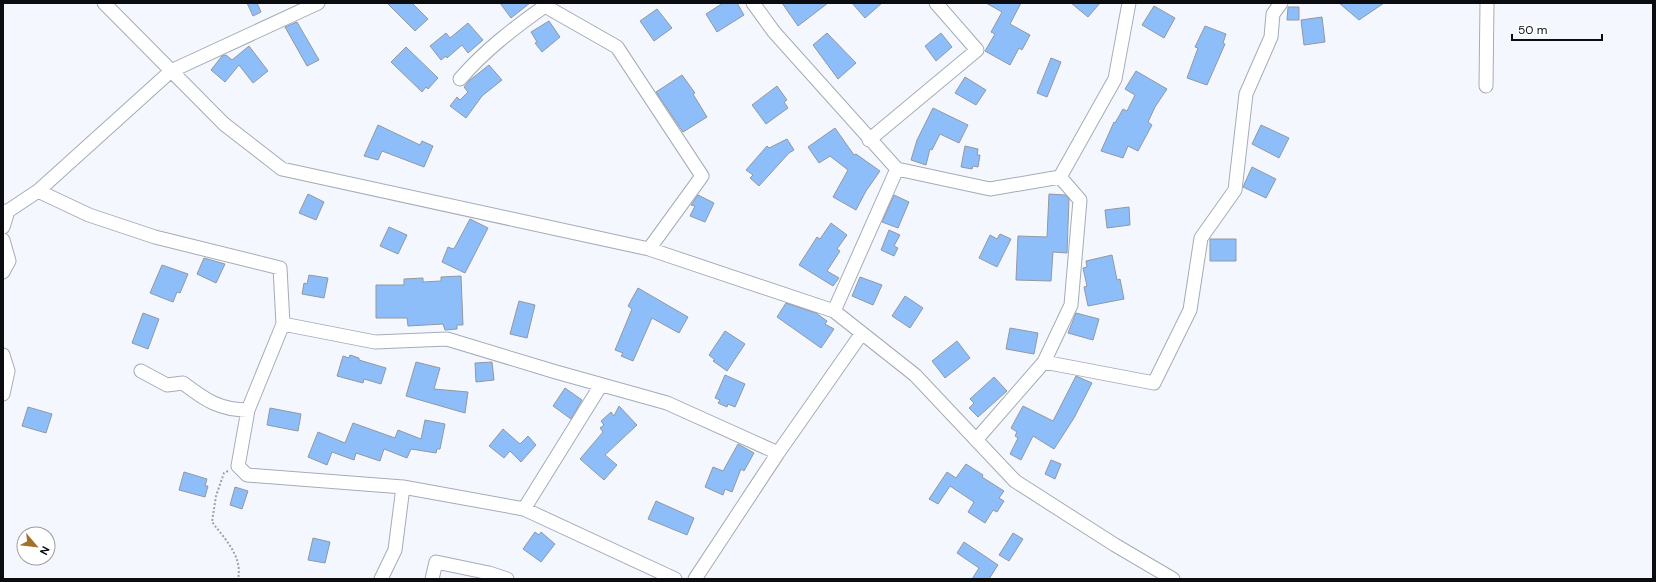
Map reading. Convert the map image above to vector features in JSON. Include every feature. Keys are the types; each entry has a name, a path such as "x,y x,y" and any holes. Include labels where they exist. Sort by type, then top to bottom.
{"street":[{"path":"104,3 224,124 282,169 649,249 834,311 915,375 1015,481 1115,545 1173,579"},
{"path":"3,227 5,211 38,191 171,71 318,3"},
{"path":"753,3 774,32 869,140 897,169 990,189 1060,177"},
{"path":"869,140 977,50 936,3"},
{"path":"1060,177 1115,78 1129,3"},
{"path":"1044,362 1154,383 1190,310 1201,238 1235,190 1246,94 1271,37 1273,14 1281,3"},
{"path":"1486,86 1488,3"},
{"path":"460,79 488,50 545,4 617,47 702,176 649,249"},
{"path":"834,311 897,169"},
{"path":"976,440 1044,362 1071,305 1080,200 1060,177"},
{"path":"38,191 89,215 155,237 280,268 283,324 248,410 238,466 247,475 403,487 524,508 675,579"},
{"path":"3,240 9,261 3,272"},
{"path":"283,324 375,342 447,339 667,403 778,453"},
{"path":"695,579 778,453 862,333"},
{"path":"3,355 8,371 3,394"},
{"path":"141,371 166,385 183,383 203,398 231,410 248,410"},
{"path":"524,508 601,385"},
{"path":"380,579 396,550 403,487"},
{"path":"432,579 436,562 489,573 507,579"}],"path":[{"path":"238,466 224,473 216,496 212,522 235,553 239,567 238,579"}],"building":[{"path":"247,3 257,3 261,12 253,16"},
{"path":"387,3 412,3 428,19 415,31"},
{"path":"500,3 530,3 511,18"},
{"path":"723,3 737,3 744,15 717,32 706,14"},
{"path":"782,3 828,3 798,26"},
{"path":"852,3 882,3 865,18"},
{"path":"986,3 1021,3 1010,24 1030,35 1022,50 1019,48 1010,65 985,51 995,34 991,32 1002,12"},
{"path":"1071,3 1100,3 1088,17"},
{"path":"1339,3 1384,3 1359,20"},
{"path":"1154,6 1175,18 1164,38 1142,25"},
{"path":"1288,7 1299,7 1299,20 1287,20"},
{"path":"657,9 672,28 654,41 640,21"},
{"path":"1322,17 1325,42 1304,45 1301,20"},
{"path":"549,21 560,37 542,52 535,43 537,42 531,32"},
{"path":"297,22 319,60 307,66 285,27"},
{"path":"468,23 483,40 468,53 462,45 447,58 446,56 441,60 430,46 446,33 450,38"},
{"path":"1205,26 1226,34 1223,43 1225,44 1207,85 1187,78 1198,48 1195,47"},
{"path":"827,33 856,63 838,79 813,45"},
{"path":"941,33 952,47 936,61 925,46"},
{"path":"249,46 268,71 253,83 239,65 225,82 211,70 222,56 226,55 232,60"},
{"path":"406,47 438,78 428,89 426,87 422,92 391,62"},
{"path":"1051,58 1061,62 1047,97 1037,93"},
{"path":"489,65 502,80 482,96 466,118 450,106 457,97 460,100 468,92 464,87 470,80"},
{"path":"1136,71 1167,89 1155,107 1148,122 1152,125 1138,151 1128,146 1123,158 1101,151 1114,122 1115,123 1123,109 1127,111 1135,95 1125,89"},
{"path":"682,75 695,93 693,94 707,117 683,132 656,92"},
{"path":"965,77 986,90 976,105 955,93"},
{"path":"777,86 787,100 784,102 788,108 766,124 752,105"},
{"path":"933,108 968,125 959,143 940,134 932,150 930,149 926,165 911,160 917,140"},
{"path":"378,125 420,145 422,141 433,146 424,167 382,151 378,160 364,156"},
{"path":"1261,125 1289,138 1279,158 1252,144"},
{"path":"835,128 854,155 856,154 880,171 866,191 856,210 833,197 848,170 830,156 819,163 808,147"},
{"path":"787,139 794,150 789,153 759,186 750,178 753,175 746,170 767,146 769,148"},
{"path":"965,146 978,149 977,155 980,155 978,167 973,166 972,169 961,167"},
{"path":"1252,167 1276,179 1266,198 1243,187"},
{"path":"308,194 324,202 316,220 299,213"},
{"path":"1049,194 1065,195 1069,199 1067,253 1053,252 1051,281 1016,280 1018,236 1047,237"},
{"path":"698,195 714,203 705,222 690,216 695,206 691,205"},
{"path":"894,195 909,202 898,228 882,222"},
{"path":"1129,207 1130,225 1107,228 1105,210"},
{"path":"470,219 488,228 465,273 442,262 448,247 453,249 455,247"},
{"path":"831,223 847,235 837,249 840,251 827,271 839,278 833,286 799,265 817,237 820,239"},
{"path":"389,227 407,235 398,254 380,246"},
{"path":"889,230 900,235 894,246 898,248 894,256 881,250"},
{"path":"1000,234 1011,239 997,267 979,258 990,235 997,239"},
{"path":"1210,239 1236,239 1236,261 1210,261"},
{"path":"1112,255 1117,280 1120,279 1124,299 1088,306 1084,287 1087,286 1083,268 1087,267 1086,261"},
{"path":"204,258 225,264 216,283 197,274"},
{"path":"162,265 188,274 180,293 177,292 173,302 150,293"},
{"path":"309,275 328,278 324,298 302,294 304,283 307,284"},
{"path":"461,276 463,325 457,325 457,329 445,330 443,324 408,326 407,318 376,318 376,285 404,285 404,279 423,278 423,282 441,281 441,277"},
{"path":"860,277 882,285 873,305 852,296"},
{"path":"638,288 688,317 679,333 652,318 633,361 621,356 623,353 615,350 632,309 628,306"},
{"path":"905,296 923,308 910,328 892,316"},
{"path":"519,301 535,305 527,338 510,334"},
{"path":"786,303 816,313 827,321 825,324 834,329 821,348 777,317"},
{"path":"143,313 159,319 148,349 132,343"},
{"path":"1076,313 1099,319 1093,340 1068,333"},
{"path":"1010,328 1038,333 1034,354 1006,349"},
{"path":"725,331 745,344 727,371 713,361 715,360 709,355"},
{"path":"957,341 970,358 945,378 932,361"},
{"path":"350,355 359,358 359,360 386,368 381,384 364,379 363,383 337,376 343,356 349,358"},
{"path":"416,362 440,368 434,389 468,392 465,413 406,396"},
{"path":"492,362 494,380 476,382 475,363"},
{"path":"725,375 745,384 735,407 728,404 727,407 718,403 720,400 715,398"},
{"path":"1076,376 1092,383 1074,418 1054,449 1033,436 1021,460 1010,454 1018,438 1015,436 1017,432 1011,428 1023,406 1053,421"},
{"path":"994,377 1007,391 978,417 969,408 974,403 970,399"},
{"path":"565,388 582,400 571,419 553,406"},
{"path":"619,406 637,425 605,455 617,465 604,480 580,459 603,432 600,428 604,425 601,421 611,412 614,416"},
{"path":"28,407 52,414 46,433 22,426"},
{"path":"270,408 301,414 298,431 267,425"},
{"path":"425,420 445,424 440,449 437,449 436,453 411,449 407,458 384,449 380,461 356,453 354,460 332,452 327,465 308,457 318,432 345,443 353,423 395,438 398,430 421,439"},
{"path":"503,429 520,444 528,436 536,445 521,462 510,451 504,458 489,446"},
{"path":"738,444 754,453 744,471 741,469 732,492 725,489 723,495 705,487 713,467 723,471"},
{"path":"1051,460 1061,464 1055,479 1045,474"},
{"path":"966,464 983,475 982,477 1004,491 999,498 1004,501 997,512 993,510 985,523 968,512 974,502 950,486 938,504 929,499 947,472 956,478"},
{"path":"184,472 207,479 205,486 208,486 205,497 179,490"},
{"path":"235,487 248,491 242,509 230,505"},
{"path":"656,501 694,518 687,535 648,519"},
{"path":"535,532 539,535 541,532 555,544 541,562 523,549"},
{"path":"1013,533 1023,539 1009,561 999,555"},
{"path":"313,538 330,542 325,563 308,560"},
{"path":"964,542 998,565 989,579 972,579 979,568 957,553"}]}
